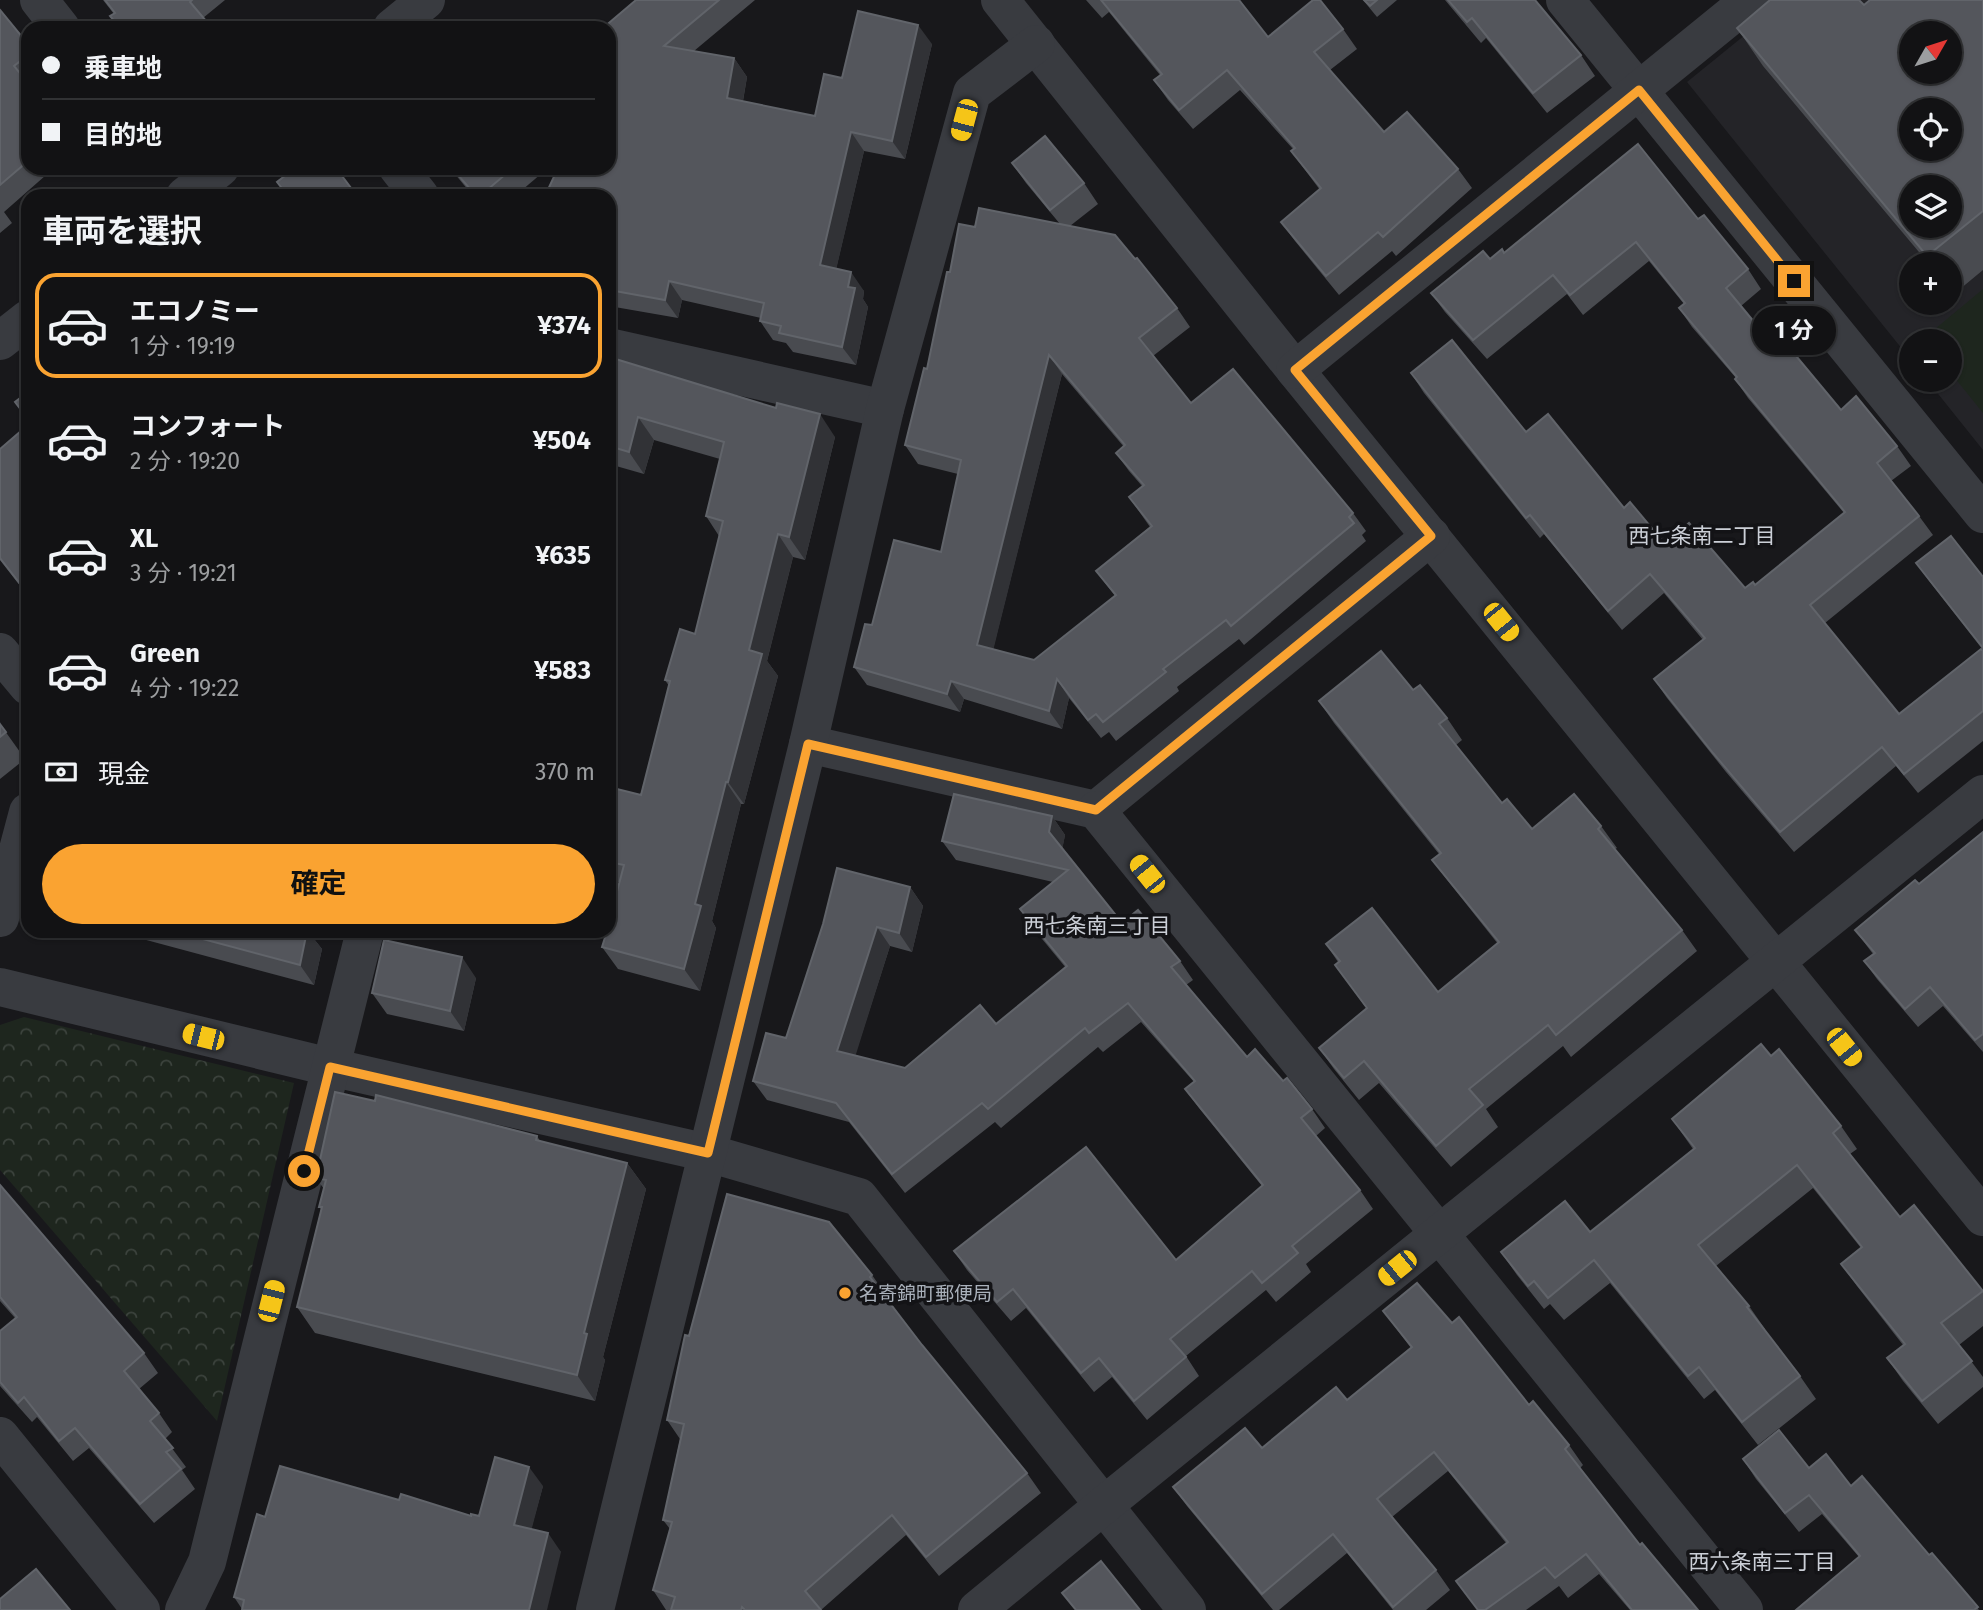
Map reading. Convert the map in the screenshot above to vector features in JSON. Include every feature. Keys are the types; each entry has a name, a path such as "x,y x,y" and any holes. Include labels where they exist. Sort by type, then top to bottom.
{"street":[{"path":"39,0 56,21"},
{"path":"400,21 426,0"},
{"path":"1000,0 1295,370 1983,1217"},
{"path":"1565,0 1983,514"},
{"path":"1295,370 1750,0"},
{"path":"595,1610 808,744 885,409 972,93 1035,44"},
{"path":"404,175 414,189"},
{"path":"0,341 21,324"},
{"path":"616,349 885,409"},
{"path":"1096,810 1431,536"},
{"path":"0,652 21,678"},
{"path":"808,744 1096,810 1744,1610"},
{"path":"977,1610 1983,794"},
{"path":"0,918 21,838"},
{"path":"184,1610 207,1562 363,938"},
{"path":"0,988 708,1153 859,1198 1187,1610"},
{"path":"0,1436 141,1610"}],"shaded area":[{"path":"1788,0 1983,0 1983,450 1937,392 1962,392 1962,329 1899,329 1899,345 1687,82"}],"green space":[{"path":"1983,289 1983,413 1962,387 1962,329 1935,329 1952,315 1962,315 1962,306"},
{"path":"24,1017 294,1083 217,1421 0,1170 0,1025"}],"building":[{"path":"105,0 192,0 190,2 206,21 114,21 110,16 115,13"},
{"path":"636,0 719,0 664,46 734,58 727,98 815,116 824,74 842,78 858,11 918,25 892,141 851,132 820,265 851,272 848,287 855,288 842,347 779,333 781,326 760,321 764,303 669,281 665,300 616,291 616,189 548,189 555,175 616,175 616,21 611,21"},
{"path":"1101,0 1239,0 1268,37 1313,0 1320,0 1343,29 1314,52 1384,132 1407,112 1458,169 1383,237 1378,232 1326,276 1281,222 1321,188 1291,151 1295,148 1227,70 1179,110 1154,80 1162,74"},
{"path":"1364,0 1377,0 1370,6"},
{"path":"1448,0 1535,0 1581,55 1533,93 1472,18 1467,22"},
{"path":"1770,0 1859,0 1864,5 1870,0 1983,0 1983,211 1962,228 1962,175 1899,175 1899,222 1737,28"},
{"path":"0,10 21,36 21,60 14,66 21,74 21,167 0,185"},
{"path":"1045,136 1084,183 1050,210 1012,163"},
{"path":"1638,144 1698,219 1704,215 1748,269 1726,288 1774,346 1782,339 1841,410 1856,396 1897,446 1877,463 1919,516 1810,605 1899,714 1981,649 1983,651 1983,711 1904,774 1882,747 1780,832 1654,679 1705,638 1650,574 1608,611 1530,515 1526,518 1411,373 1452,340 1526,432 1548,414 1624,508 1630,502 1665,544 1689,523 1745,588 1753,582 1755,585 1845,512 1679,308 1685,303 1636,242 1570,295 1553,275 1473,340 1431,293 1483,251 1490,259 1502,249 1504,253"},
{"path":"286,175 341,175 352,189 282,189 277,182"},
{"path":"458,175 505,175 488,189 470,189"},
{"path":"979,208 1115,235 1177,308 1139,338 1191,403 1233,369 1353,513 1349,517 1354,523 1231,626 1226,620 1163,669 1166,672 1103,722 1096,714 1088,720 1057,679 1049,711 951,681 947,694 854,667 865,624 872,625 894,540 941,552 961,460 905,445 924,368 927,369 959,224 975,227","holes":["1049,355 1125,445 1116,453 1144,485 1129,497 1152,526 1096,571 1116,595 1034,660 977,645"]},
{"path":"1912,238 1949,238 1932,252 1924,252"},
{"path":"616,359 776,408 777,403 820,414 789,537 778,534 749,650 762,654 695,904 701,906 684,969 602,947 605,938 616,938 616,895 624,865 616,863 616,789 641,795 670,681 665,680 680,629 695,634 723,521 706,516 724,442 638,417 629,452 616,448"},
{"path":"21,397 21,410 15,402"},
{"path":"21,431 21,585 0,558 0,449"},
{"path":"1951,536 1983,577 1983,648 1916,563"},
{"path":"1381,651 1413,690 1420,685 1447,718 1439,724 1502,803 1507,799 1532,829 1574,794 1601,826 1598,829 1682,930 1556,1035 1548,1025 1469,1089 1483,1105 1436,1146 1364,1061 1344,1078 1319,1048 1367,1008 1335,965 1340,961 1326,944 1372,908 1438,992 1499,942 1432,860 1441,853 1319,701"},
{"path":"0,724 6,732 0,737"},
{"path":"954,794 1052,816 1049,832 1122,923 1138,910 1180,961 1171,967 1247,1057 1255,1049 1283,1081 1287,1078 1312,1109 1301,1118 1360,1190 1292,1246 1298,1253 1262,1283 1252,1271 1170,1339 1186,1357 1134,1401 1099,1358 1081,1373 1013,1289 997,1302 954,1251 1086,1147 1176,1260 1263,1185 1185,1089 1195,1081 1128,1003 1089,1033 1085,1028 988,1109 982,1103 892,1174 836,1103 753,1081 766,1033 786,1038 823,924 837,868 910,887 899,933 877,927 837,1051 905,1068 980,1005 996,1024 1067,966 1020,909 1068,870 942,841"},
{"path":"1983,832 1983,1034 1975,1040 1930,987 1905,1009 1864,961 1875,953 1855,930 1915,880 1919,884"},
{"path":"199,938 306,938 300,965"},
{"path":"384,940 462,957 450,1011 372,993"},
{"path":"1761,1044 1771,1056 1779,1049 1841,1126 1833,1133 1900,1217 1914,1205 1983,1291 1941,1323 1972,1361 1922,1401 1887,1358 1905,1344 1841,1264 1862,1247 1797,1165 1698,1245 1749,1306 1747,1307 1800,1376 1742,1422 1699,1367 1688,1376 1594,1260 1548,1298 1534,1281 1528,1286 1501,1252 1565,1201 1590,1232 1695,1148 1672,1119"},
{"path":"335,1092 375,1101 376,1095 537,1136 536,1140 627,1163 584,1333 587,1334 577,1375 297,1307 322,1207 319,1207 326,1180 316,1178"},
{"path":"0,1185 144,1353 124,1371 159,1413 150,1421 173,1448 166,1452 181,1469 140,1504 75,1428 59,1441 24,1397 18,1403 0,1382 0,1331 17,1317 0,1297"},
{"path":"727,1194 829,1222 872,1275 870,1277 922,1345 1027,1473 926,1557 892,1515 805,1591 821,1610 745,1610 742,1607 741,1610 671,1610 675,1597 653,1590 672,1522 663,1520 684,1424 667,1420 685,1335 689,1336"},
{"path":"1417,1283 1452,1323 1459,1317 1529,1405 1533,1401 1569,1445 1565,1449 1640,1545 1642,1543 1698,1610 1632,1610 1586,1554 1555,1578 1545,1567 1485,1610 1478,1610 1456,1581 1508,1542 1434,1452 1377,1499 1436,1570 1393,1607 1333,1534 1262,1594 1173,1487 1245,1428 1262,1448 1336,1387 1347,1400 1412,1347 1383,1311"},
{"path":"1779,1430 1809,1468 1826,1454 1851,1486 1862,1476 1929,1555 1932,1553 1978,1607 1974,1610 1796,1610 1860,1556 1809,1495 1785,1513 1743,1459"},
{"path":"495,1457 529,1467 514,1525 548,1533 529,1610 242,1610 244,1600 234,1597 257,1514 265,1517 280,1466 399,1500 401,1494 471,1516 479,1516"},
{"path":"1101,1561 1140,1610 1076,1610 1062,1593"},
{"path":"36,1569 70,1610 0,1610 0,1599"}],"place":[{"name":"名寄錦町郵便局","path":"845,1293"}],"district":[{"name":"西七条南二丁目","path":"1702,536"},
{"name":"西七条南三丁目","path":"1097,926"},
{"name":"西六条南三丁目","path":"1762,1562"}],"route":[{"path":"304,1171 330,1067 708,1153 808,744 1096,810 1431,536 1295,370 1639,90 1794,281"}]}
